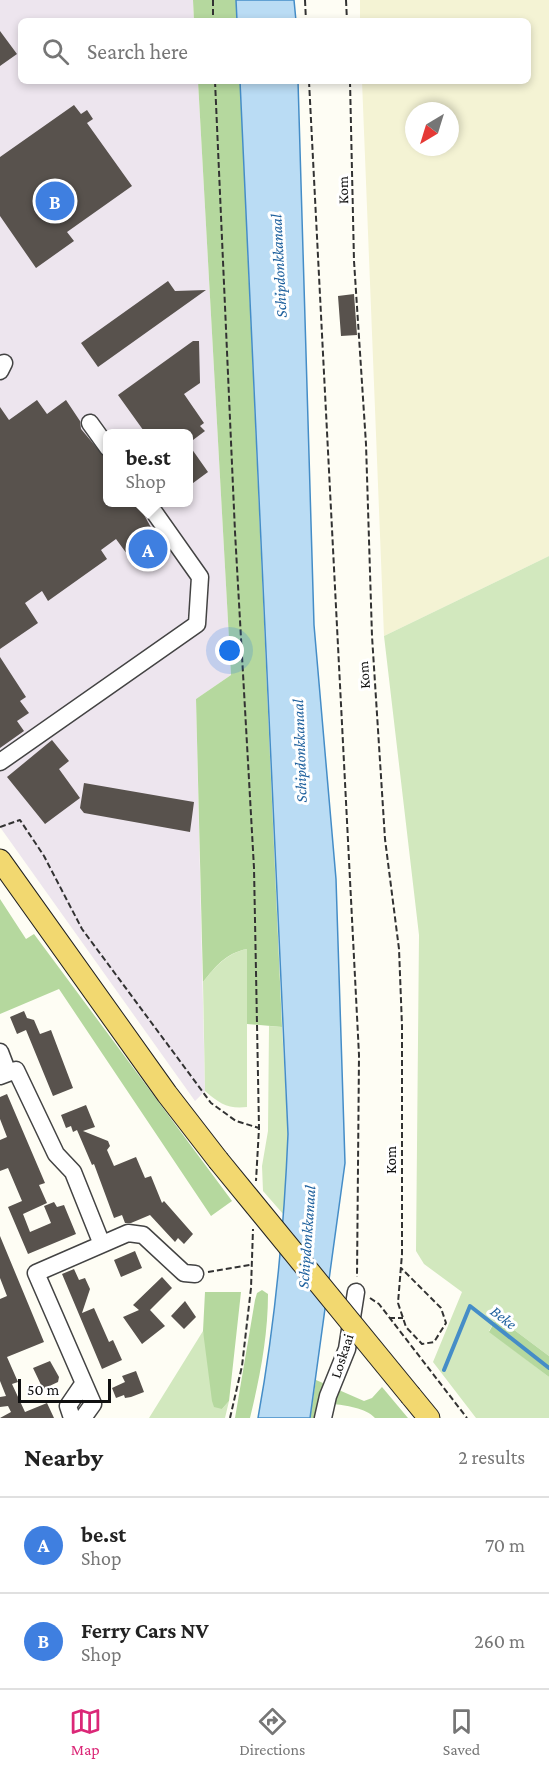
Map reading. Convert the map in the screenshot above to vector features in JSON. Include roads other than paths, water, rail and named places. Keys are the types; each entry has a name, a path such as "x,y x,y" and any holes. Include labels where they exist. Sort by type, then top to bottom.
{"main road":[{"path":"0,860 166,1094 429,1418"}],"street":[{"path":"90,423 103,441"},
{"path":"0,762 197,624 200,577 151,507"},
{"path":"0,1052 8,1073 56,1154 72,1172 101,1242"},
{"path":"83,1418 93,1404 82,1384 36,1273 101,1242 128,1233 143,1235 184,1273 195,1274"},
{"name":"Loskaai","path":"323,1418 328,1396 347,1349 356,1292"},
{"path":"72,1418 68,1406 82,1384"}],"water":[{"path":"236,0 294,0 296,18 237,18"},
{"name":"Schipdonkkanaal","path":"240,84 298,84 314,625 336,879 345,1163 310,1418 258,1418 278,1277 288,1134"}],"waterway":[{"name":"Beke","path":"444,1370 470,1306 549,1368"}],"place":[{"name":"Ferry Cars NV","path":"55,201"},
{"name":"be.st","path":"148,549"}]}
